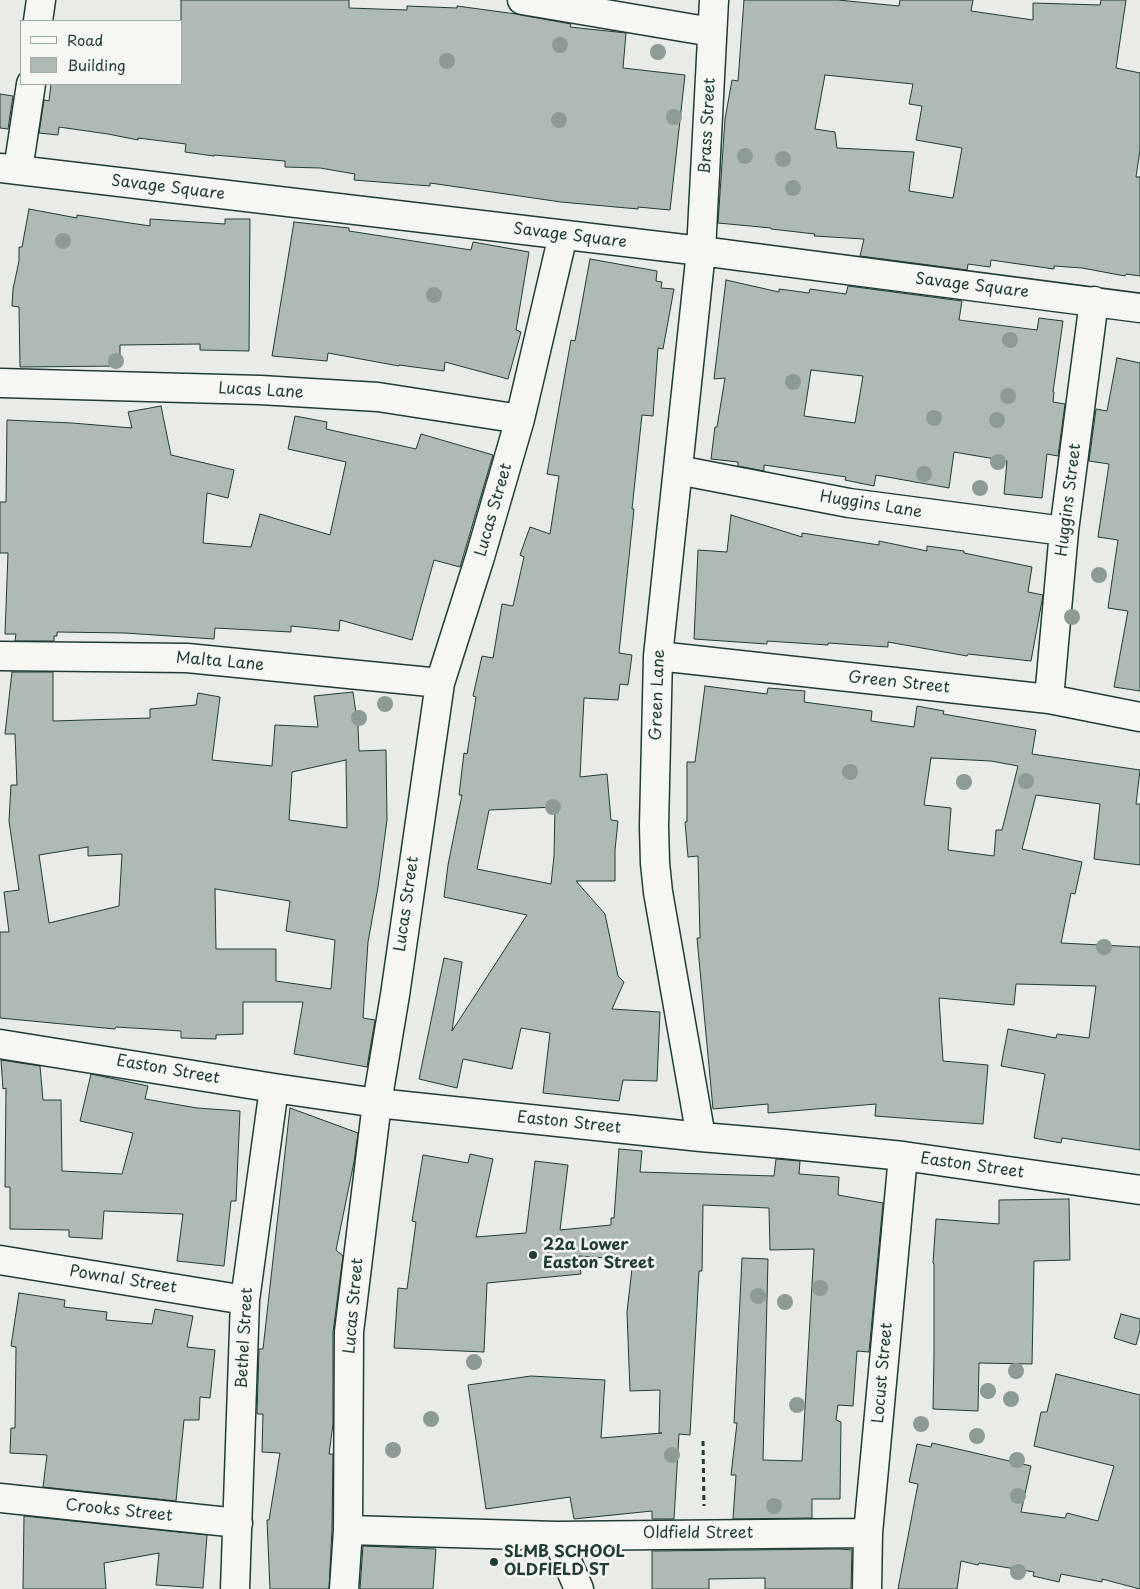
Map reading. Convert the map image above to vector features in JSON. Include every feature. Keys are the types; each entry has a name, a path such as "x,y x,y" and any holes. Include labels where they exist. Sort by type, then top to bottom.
{"street":[{"path":"38,20 40,0"},
{"path":"522,0 712,32"},
{"name":"Brass Street","path":"701,251 714,0"},
{"path":"9,169 31,85"},
{"name":"Savage Square","path":"9,169 701,251 1140,308"},
{"name":"Lucas Street","path":"344,1589 348,1530 349,1332 376,1103 395,995 440,683 480,557 520,419 563,235"},
{"name":"Green Lane","path":"701,251 658,656 654,826 658,892 701,1138"},
{"name":"Huggins Street","path":"1049,699 1064,532 1094,301"},
{"name":"Lucas Lane","path":"0,383 260,390 378,398 520,419"},
{"name":"Huggins Lane","path":"678,470 849,503 1064,532"},
{"name":"Malta Lane","path":"0,656 187,658 440,683"},
{"name":"Green Street","path":"658,656 1049,699 1140,717"},
{"name":"Easton Street","path":"0,1044 376,1103 701,1138 903,1156 1140,1190"},
{"name":"Bethel Street","path":"235,1589 246,1300 274,1088"},
{"name":"Locust Street","path":"867,1589 868,1533 903,1156"},
{"name":"Pownal Street","path":"0,1260 246,1300"},
{"name":"Crooks Street","path":"0,1498 238,1523"},
{"name":"Oldfield Street","path":"348,1530 556,1536 868,1533"},
{"path":"556,1536 579,1589"}],"path":[{"path":"703,1442 704,1534"}],"building":[{"path":"181,0 349,0 349,8 407,10 407,6 457,8 457,6 571,24 570,27 626,33 623,68 685,75 670,210 561,202 430,183 430,186 354,180 355,174 320,168 285,167 285,161 185,152 186,144 138,138 138,140 59,127 58,135 39,133 44,100 49,101 51,85 182,85"},
{"path":"744,0 838,0 899,6 900,0 973,0 971,11 1033,20 1033,3 1100,5 1101,0 1126,0 1116,68 1140,73 1140,150 1136,177 1140,177 1140,276 1126,274 1125,276 1082,268 1054,266 1054,269 991,260 990,267 968,264 967,270 860,256 864,239 814,236 815,234 718,223 725,119 732,80 738,81","holes":["825,75 913,84 909,104 922,106 916,140 962,148 953,198 909,191 914,152 837,148 835,132 815,129"]},
{"path":"0,94 13,96 8,129 0,128"},
{"path":"29,209 77,218 77,215 150,226 150,219 225,224 225,219 250,219 249,351 200,350 200,344 120,345 120,366 20,367 19,307 12,306 13,289 19,261 19,247 22,247"},
{"path":"294,222 349,228 349,231 471,250 473,242 529,252 516,330 521,332 508,379 445,362 444,371 399,366 328,353 327,361 272,356"},
{"path":"590,259 657,271 656,281 662,282 661,288 674,289 663,349 658,348 653,416 642,415 619,653 632,655 628,685 620,684 618,700 584,698 580,777 607,774 611,820 618,821 615,850 615,881 576,881 605,914 618,976 624,982 612,1009 660,1012 657,1081 623,1080 619,1101 543,1093 550,1033 521,1028 512,1069 463,1059 457,1088 419,1079 444,958 462,962 452,1031 527,915 444,897 448,865 462,795 459,795 464,753 467,754 476,697 473,696 482,656 493,658 502,604 513,606 524,557 520,555 530,527 550,534 559,476 547,474 571,340 575,341","holes":["555,807 554,856 551,884 477,869 489,810"]},
{"path":"726,280 779,292 779,289 809,293 810,289 846,294 848,286 962,301 959,320 1037,330 1039,318 1063,321 1053,402 1065,404 1058,456 1047,454 1042,498 1004,494 1007,461 954,452 949,488 876,475 874,486 845,480 846,477 764,465 764,471 738,466 738,462 711,459 715,427 717,427 725,378 714,379","holes":["811,370 863,376 855,423 804,416"]},
{"path":"1117,358 1140,363 1140,691 1114,687 1128,611 1108,608 1118,540 1098,537 1109,464 1089,461 1096,409 1107,411"},
{"path":"161,406 171,455 234,470 228,498 207,493 203,543 251,547 260,514 330,535 346,462 288,449 295,416 327,422 326,429 416,449 421,434 493,455 460,567 434,560 412,640 340,620 339,631 291,626 291,632 215,628 214,639 125,633 57,632 57,636 54,636 54,641 15,641 16,634 5,634 8,553 0,553 0,502 6,502 7,420 132,428 128,412"},
{"path":"731,515 802,537 802,533 879,545 879,541 927,551 927,546 964,551 964,553 1032,567 1028,592 1043,595 1031,661 968,654 967,656 888,642 888,647 767,641 767,644 694,639 698,550 727,552"},
{"path":"12,672 53,672 53,721 150,718 150,709 196,705 198,693 220,697 212,760 272,766 275,725 318,727 314,696 353,692 359,751 386,750 387,820 368,942 363,1018 375,1020 367,1067 294,1054 303,1002 243,1002 243,1034 216,1035 216,1039 181,1038 181,1031 116,1027 115,1029 0,1018 0,932 9,932 4,892 19,890 9,821 11,785 17,785 15,734 5,734","holes":["346,760 347,828 289,820 292,772","88,847 88,856 122,854 119,906 49,923 39,855","215,889 290,901 286,931 335,940 331,989 276,981 276,949 216,949"]},
{"path":"705,686 767,694 768,688 805,691 804,702 872,711 871,721 914,727 917,706 944,711 943,714 1036,730 1032,754 1140,770 1136,804 1140,804 1140,865 1094,859 1100,804 1036,795 1022,849 1082,862 1075,894 1071,893 1061,943 1140,947 1140,1150 1062,1138 1061,1143 1034,1138 1045,1074 1001,1066 1008,1029 1056,1038 1057,1034 1089,1038 1096,986 1016,984 1014,1005 939,998 943,1061 988,1065 983,1124 875,1116 876,1104 768,1113 768,1104 713,1109 697,938 700,938 698,856 688,857 685,822 687,822 687,762 695,762","holes":["931,758 991,761 1018,766 1002,830 996,830 994,856 948,850 951,808 924,805"]},
{"path":"1,1060 40,1066 43,1100 61,1100 62,1171 122,1174 133,1133 80,1121 91,1074 148,1086 145,1099 197,1108 240,1111 236,1201 231,1201 224,1266 177,1261 183,1214 104,1211 102,1239 69,1237 69,1230 10,1229 10,1187 5,1187 6,1088 3,1089"},
{"path":"290,1108 358,1133 336,1250 343,1256 333,1332 333,1424 329,1454 333,1454 329,1589 270,1589 267,1520 269,1520 280,1453 262,1452 263,1414 257,1414 259,1349 263,1349"},
{"path":"619,1149 642,1151 640,1172 774,1176 776,1159 800,1161 799,1174 839,1177 838,1195 883,1203 869,1352 857,1351 853,1406 838,1405 836,1420 841,1422 840,1499 812,1499 812,1518 733,1519 736,1475 731,1475 737,1423 734,1423 742,1258 768,1259 763,1460 802,1461 814,1249 770,1250 769,1208 703,1205 702,1271 699,1271 690,1435 679,1434 674,1519 652,1519 652,1511 574,1519 570,1497 486,1509 468,1385 531,1376 605,1380 601,1438 662,1433 659,1433 660,1390 630,1391 627,1312 633,1260 579,1256 581,1274 487,1283 484,1352 394,1348 398,1288 407,1289 416,1222 412,1221 423,1155 468,1163 470,1154 493,1159 476,1237 526,1233 535,1161 568,1165 560,1230 611,1225 611,1218 614,1218"},
{"path":"1069,1199 1070,1260 1034,1261 1032,1364 979,1363 978,1411 933,1409 933,1263 936,1219 999,1224 999,1200"},
{"path":"19,1293 65,1300 64,1307 107,1312 106,1320 152,1324 155,1309 193,1316 187,1347 215,1350 210,1398 200,1397 199,1420 184,1420 176,1501 43,1487 47,1455 10,1453 11,1428 15,1428 16,1347 11,1346"},
{"path":"1121,1314 1140,1319 1140,1330 1136,1345 1114,1338"},
{"path":"1056,1374 1140,1395 1140,1589 1102,1579 1102,1582 1061,1574 1059,1582 1033,1576 1034,1572 961,1561 957,1589 898,1589 918,1484 909,1482 917,1444 931,1447 932,1443 1031,1466 1021,1512 1065,1518 1067,1513 1098,1521 1114,1466 1034,1446 1041,1412 1047,1412"},
{"path":"24,1516 207,1535 203,1588 156,1585 159,1553 104,1563 106,1589 23,1589"},
{"path":"363,1546 436,1549 433,1589 360,1589"},
{"path":"852,1550 851,1589 765,1589 765,1578 709,1579 709,1589 652,1589 652,1551"}],"place":[{"name":"22a Lower Easton Street","path":"533,1255"},
{"name":"SLMB SCHOOL OLDFIELD ST","path":"494,1562"}]}
